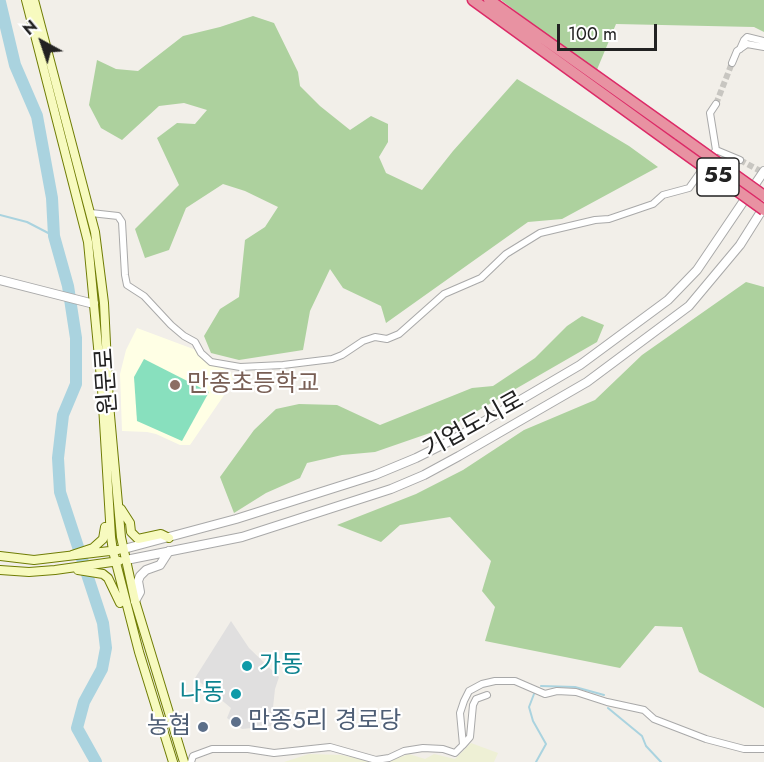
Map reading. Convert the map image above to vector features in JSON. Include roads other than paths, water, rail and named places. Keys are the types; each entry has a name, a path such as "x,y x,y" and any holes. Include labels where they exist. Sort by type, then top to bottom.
{"highway":[{"name":"55","path":"472,0 676,140 764,196"},
{"name":"55","path":"489,0 764,208"}],"main road":[{"name":"원문로","path":"26,0 88,242 99,304 105,445 113,551 111,562 173,762"},
{"name":"원문로","path":"34,0 91,213 126,560 135,601 184,762"},
{"path":"0,556 34,560 72,555 93,548 103,539 105,535 102,455 105,445"},
{"path":"119,506 130,523 134,536 138,539 161,534 169,538"},
{"name":"기업도시로","path":"72,555 124,549"},
{"name":"기업도시로","path":"72,569 126,560"},
{"path":"0,570 29,572 72,569 103,574 117,593 130,631 134,635"}],"street":[{"path":"732,63 747,37 764,41"},
{"path":"740,49 747,44 764,47"},
{"path":"91,213 118,216 122,222 125,275 128,285 144,296 171,325 195,342 201,353 211,362 240,367 332,359 363,341 375,337 387,339 399,334 444,294 482,278 506,254 540,233 595,220 609,219 653,204 663,195 689,188 716,150 711,113 716,104"},
{"path":"716,150 740,160"},
{"name":"기업도시로","path":"124,549 279,506 396,467 454,438 580,365 669,300 697,270 764,171"},
{"name":"기업도시로","path":"126,560 242,537 391,489 424,475 587,382 689,306 740,245 764,208"},
{"path":"0,280 80,302 99,304"},
{"path":"135,601 140,592 138,581 140,576 146,570 160,565 169,551"},
{"path":"463,745 460,713 469,691 482,684 495,681 514,681 545,694 557,691 576,692 644,710 654,719 706,739 744,749 764,749"},
{"path":"191,762 193,756 212,749 248,749 274,753 330,747 376,760 389,759 404,751 423,747 455,753 470,737 473,705 476,699 487,694"}],"waterway":[{"path":"0,2 15,65 37,116 52,198 54,236 68,286 76,338 76,384 63,415 58,458 60,492 103,623 106,648 102,669 84,702 77,728 96,762"},
{"path":"0,215 27,222 54,236"},
{"path":"541,686 575,687 604,695"},
{"path":"534,694 529,707 533,721 546,744 536,762"},
{"path":"608,708 642,736 646,746 661,762"}],"tunnel":[{"path":"716,104 732,63"},
{"path":"740,160 764,173"}],"place":[{"name":"만종초등학교","path":"175,385"},
{"name":"가동","path":"247,666"},
{"name":"나동","path":"236,694"},
{"name":"만종5리 경로당","path":"236,722"},
{"name":"농협","path":"203,727"}]}
